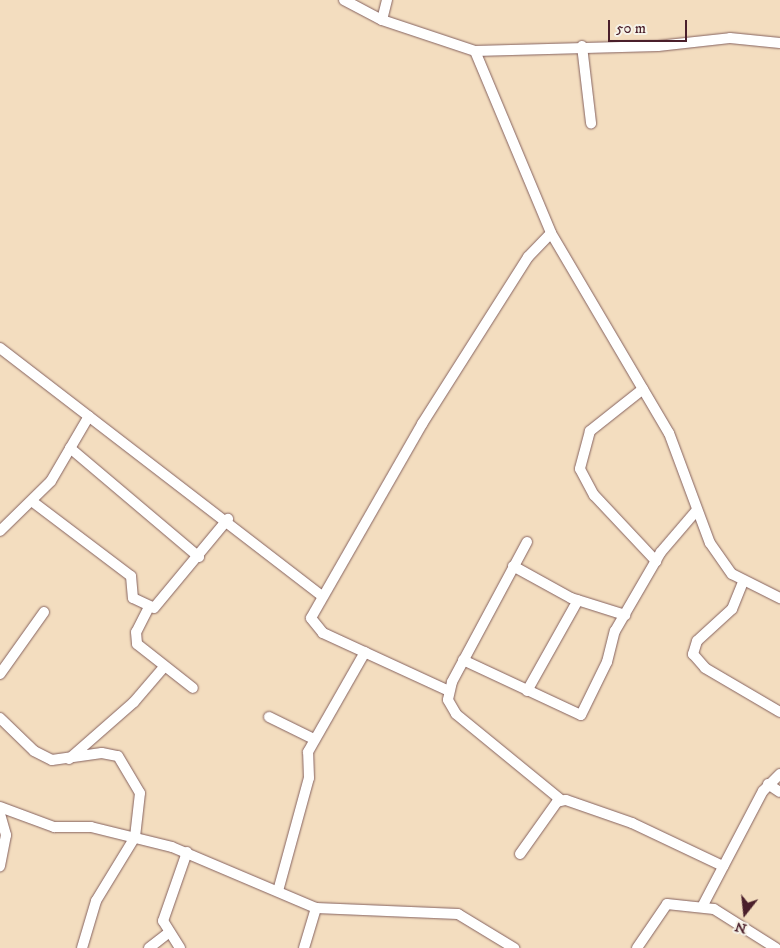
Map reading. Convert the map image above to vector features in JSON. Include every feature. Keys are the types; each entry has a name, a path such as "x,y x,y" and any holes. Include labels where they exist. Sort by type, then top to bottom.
{"street":[{"path":"344,0 382,20 475,51 582,46 658,46 730,38 780,42"},
{"path":"382,20 386,0"},
{"path":"582,46 591,123"},
{"path":"475,51 551,233 676,449 696,511 717,555 743,582 780,598"},
{"path":"449,691 316,629 311,618 321,595 528,257 551,233"},
{"path":"0,348 228,519 321,595"},
{"path":"643,389 590,431 580,469 594,495 656,561"},
{"path":"0,531 33,502 70,448 89,416"},
{"path":"70,448 199,556"},
{"path":"33,502 131,576 131,594 149,607"},
{"path":"463,660 570,713 584,713 608,662 610,642 656,561 696,511"},
{"path":"192,688 164,667 135,639 149,607 162,603 228,519"},
{"path":"527,542 463,660 449,691 456,714 561,800 619,818 723,866"},
{"path":"513,566 578,600 625,615"},
{"path":"743,582 732,609 697,641 693,654 705,668 780,712"},
{"path":"527,692 578,600"},
{"path":"0,674 44,612"},
{"path":"278,891 307,786 306,758 314,739 365,652"},
{"path":"68,759 134,702 164,667"},
{"path":"269,717 314,739"},
{"path":"0,718 42,757 68,759 111,753 126,764 142,805 134,838 96,901 82,948"},
{"path":"702,907 768,784 780,774"},
{"path":"768,784 780,792"},
{"path":"520,854 561,800"},
{"path":"0,807 54,827 91,827 187,852 316,908 357,913 450,912 514,948"},
{"path":"0,814 6,835 0,866"},
{"path":"180,948 167,934 164,912 187,852"},
{"path":"637,948 662,905 702,907 724,915 776,948"},
{"path":"304,948 316,908"},
{"path":"149,948 167,934"}]}
